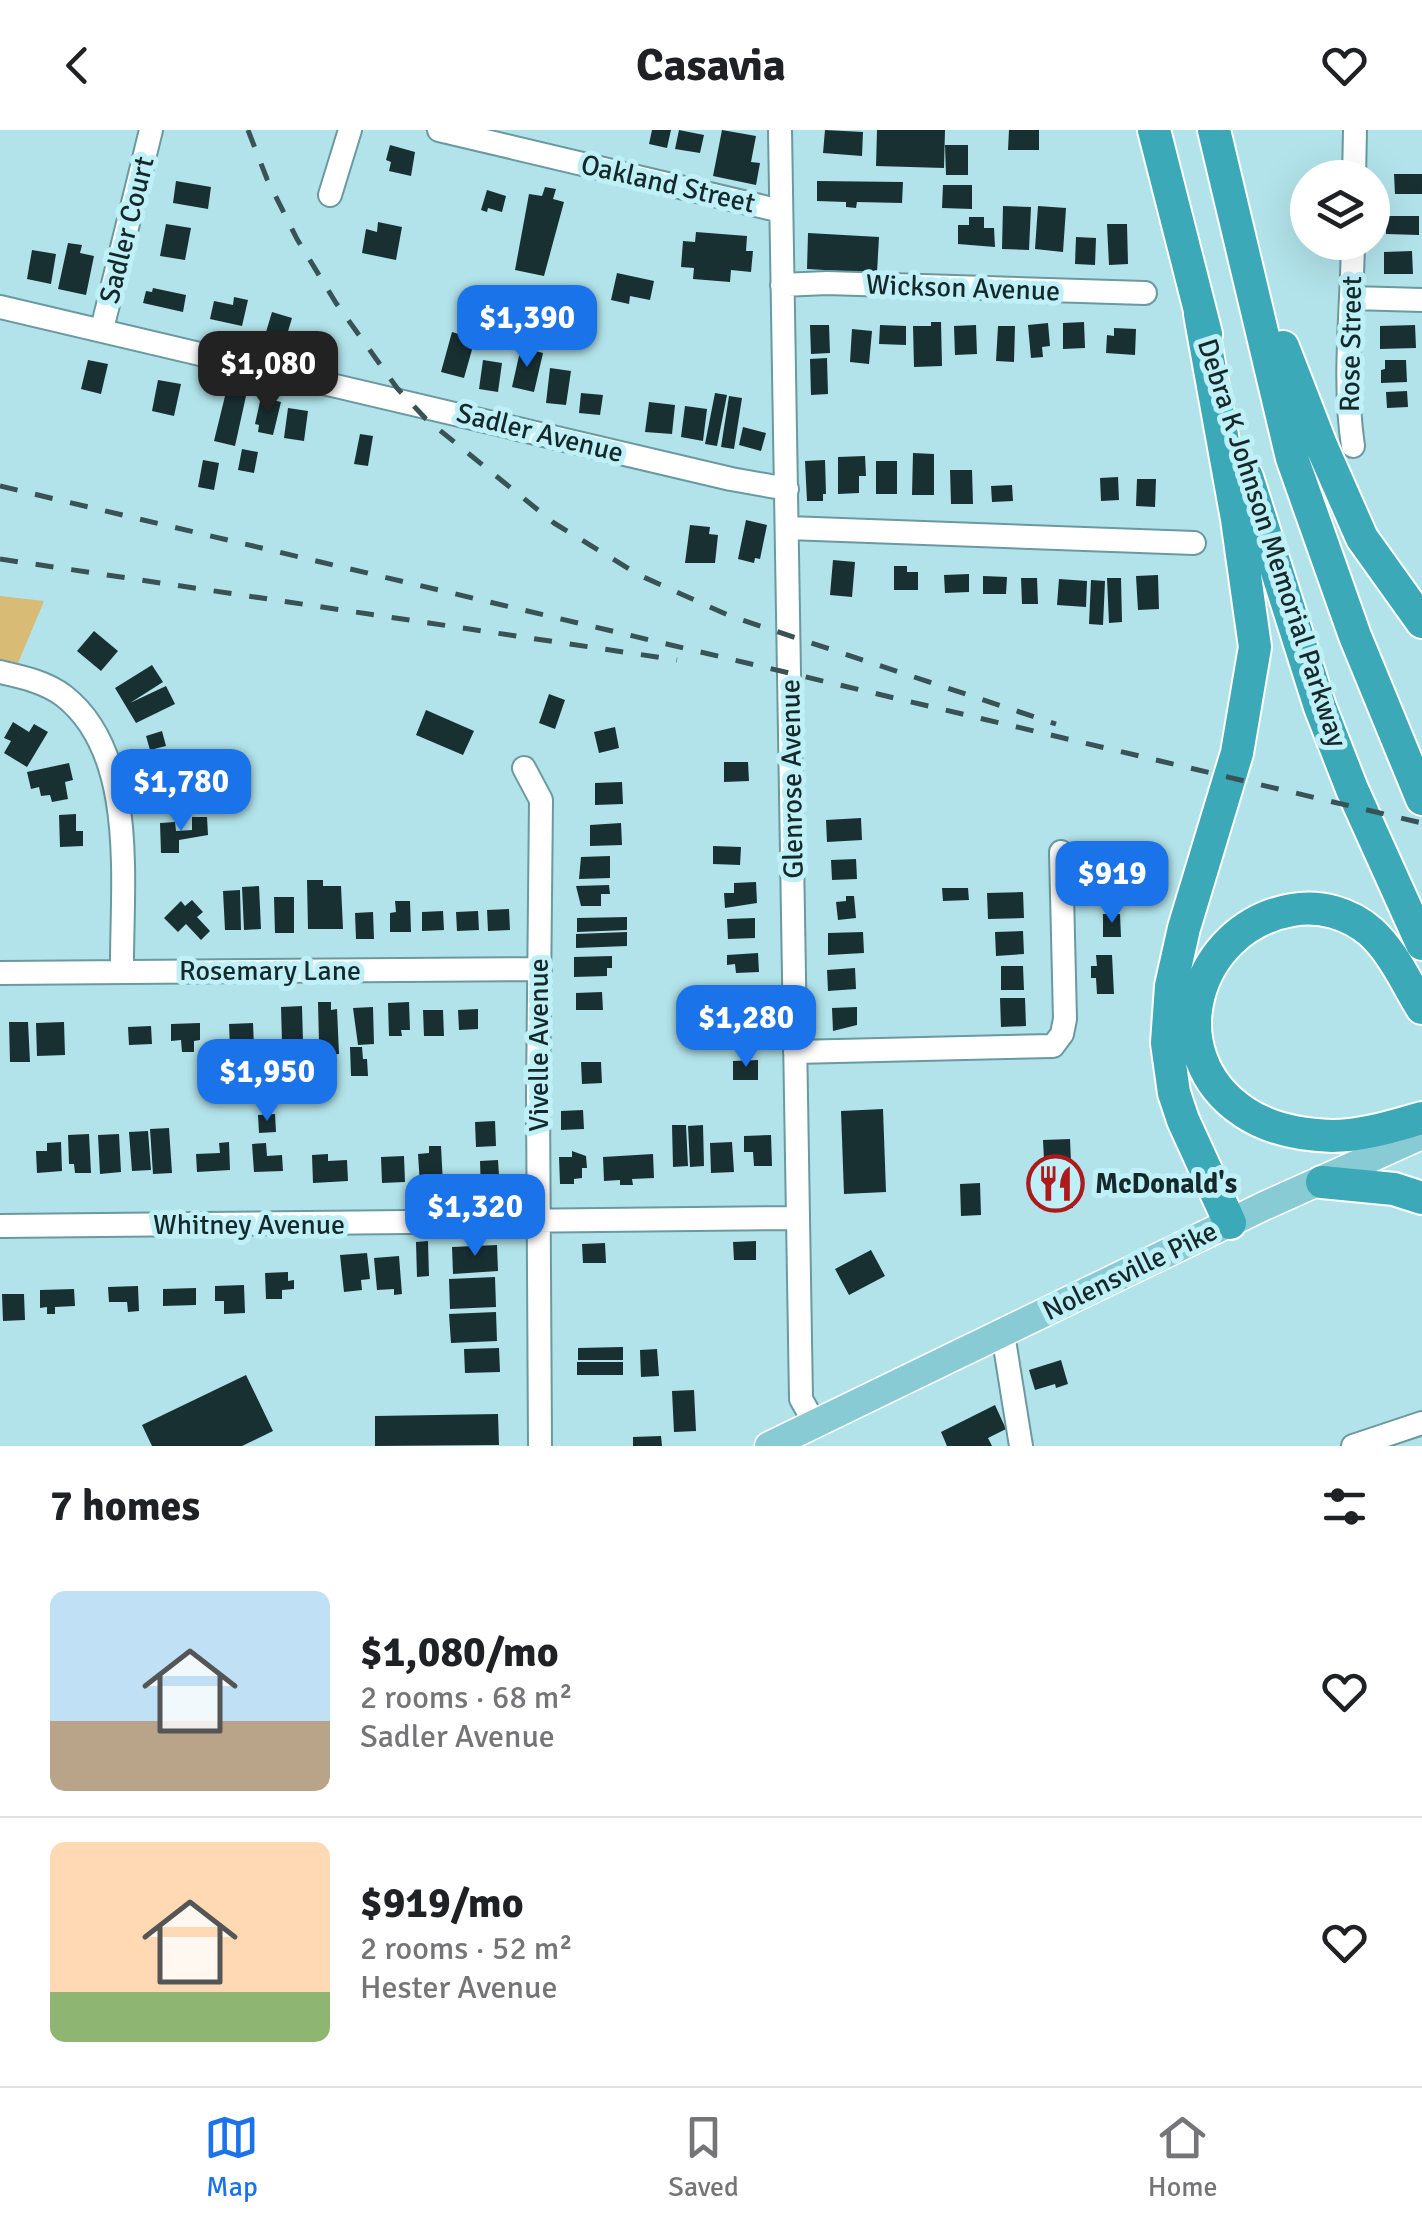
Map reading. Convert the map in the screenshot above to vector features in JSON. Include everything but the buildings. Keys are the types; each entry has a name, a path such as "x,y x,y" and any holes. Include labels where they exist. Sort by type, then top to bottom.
{"highway":[{"name":"Debra K Johnson Memorial Parkway","path":"1154,130 1200,314 1320,706 1352,789 1422,944"},
{"name":"Debra K Johnson Memorial Parkway","path":"1214,130 1292,458 1354,636 1422,799"},
{"path":"1233,217 1320,445 1362,538 1422,622"},
{"path":"1200,314 1255,648 1237,753 1208,842 1174,972 1167,1044 1171,1081 1183,1120 1230,1222"},
{"path":"1422,1008 1389,952 1370,931 1324,908 1302,908 1257,920 1219,951 1198,993 1195,1020 1198,1046 1217,1083 1241,1110 1262,1122 1292,1132 1330,1136 1358,1135 1422,1118"},
{"path":"1322,1182 1394,1189 1422,1198"}],"main road":[{"name":"Nolensville Pike","path":"768,1446 1230,1222 1422,1136"}],"street":[{"name":"Sadler Court","path":"102,329 150,130"},
{"path":"330,195 350,130"},
{"name":"Oakland Street","path":"439,130 781,210"},
{"name":"Glenrose Avenue","path":"780,130 801,1399 816,1424"},
{"path":"1354,160 1355,130"},
{"name":"Rose Street","path":"1353,260 1353,446"},
{"name":"Wickson Avenue","path":"782,284 1145,294"},
{"path":"1352,298 1422,300"},
{"name":"Sadler Avenue","path":"0,307 730,479 788,489"},
{"path":"788,528 1194,543"},
{"path":"0,672 33,680 64,696 104,747 117,782 120,816 122,972"},
{"name":"Vivelle Avenue","path":"524,768 541,800 540,1446"},
{"path":"795,1052 1054,1046 1065,1019 1061,852"},
{"name":"Rosemary Lane","path":"0,973 540,970"},
{"name":"Whitney Avenue","path":"0,1226 798,1218"},
{"path":"1003,1334 1021,1446"},
{"path":"1353,1446 1422,1423"}],"shaded area":[{"path":"0,596 44,601 18,663 0,659"}],"railway":[{"path":"248,130 297,239 336,303 397,388 426,419 554,523 639,575 730,616 1056,724"},
{"path":"0,486 1422,823"},
{"path":"0,559 677,660"}],"place":[{"name":"McDonald's","path":"1056,1184"}]}
